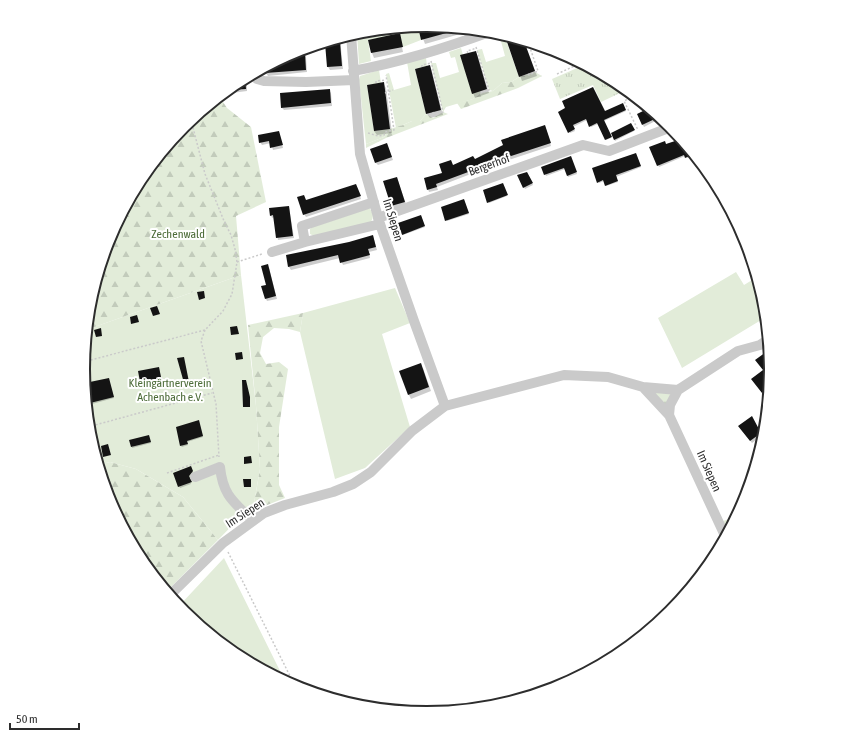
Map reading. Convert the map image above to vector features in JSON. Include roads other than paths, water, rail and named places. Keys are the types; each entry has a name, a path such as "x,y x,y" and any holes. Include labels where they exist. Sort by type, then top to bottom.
{"street":[{"path":"257,78 264,81 306,82 353,75 384,65 430,58 478,36"},
{"name":"Im Siepen","path":"351,41 360,154 379,221 445,406"},
{"name":"Bergerhof","path":"272,252 379,221 583,145 609,151 664,130"},
{"path":"305,242 302,226 374,202"},
{"path":"669,414 670,405 678,390 738,351 760,345 764,342"},
{"name":"Im Siepen","path":"173,593 224,543 264,513 285,505 333,492 353,484 371,472 412,431 445,406 564,375 608,377 643,387 678,390"},
{"name":"Im Siepen","path":"643,387 669,414 723,531"},
{"path":"195,477 220,467 222,481 228,494 253,521"}],"park label":[{"name":"Zechenwald","path":"178,234"},
{"name":"Kleingärtnerverein Achenbach e.V.","path":"170,390"}]}
